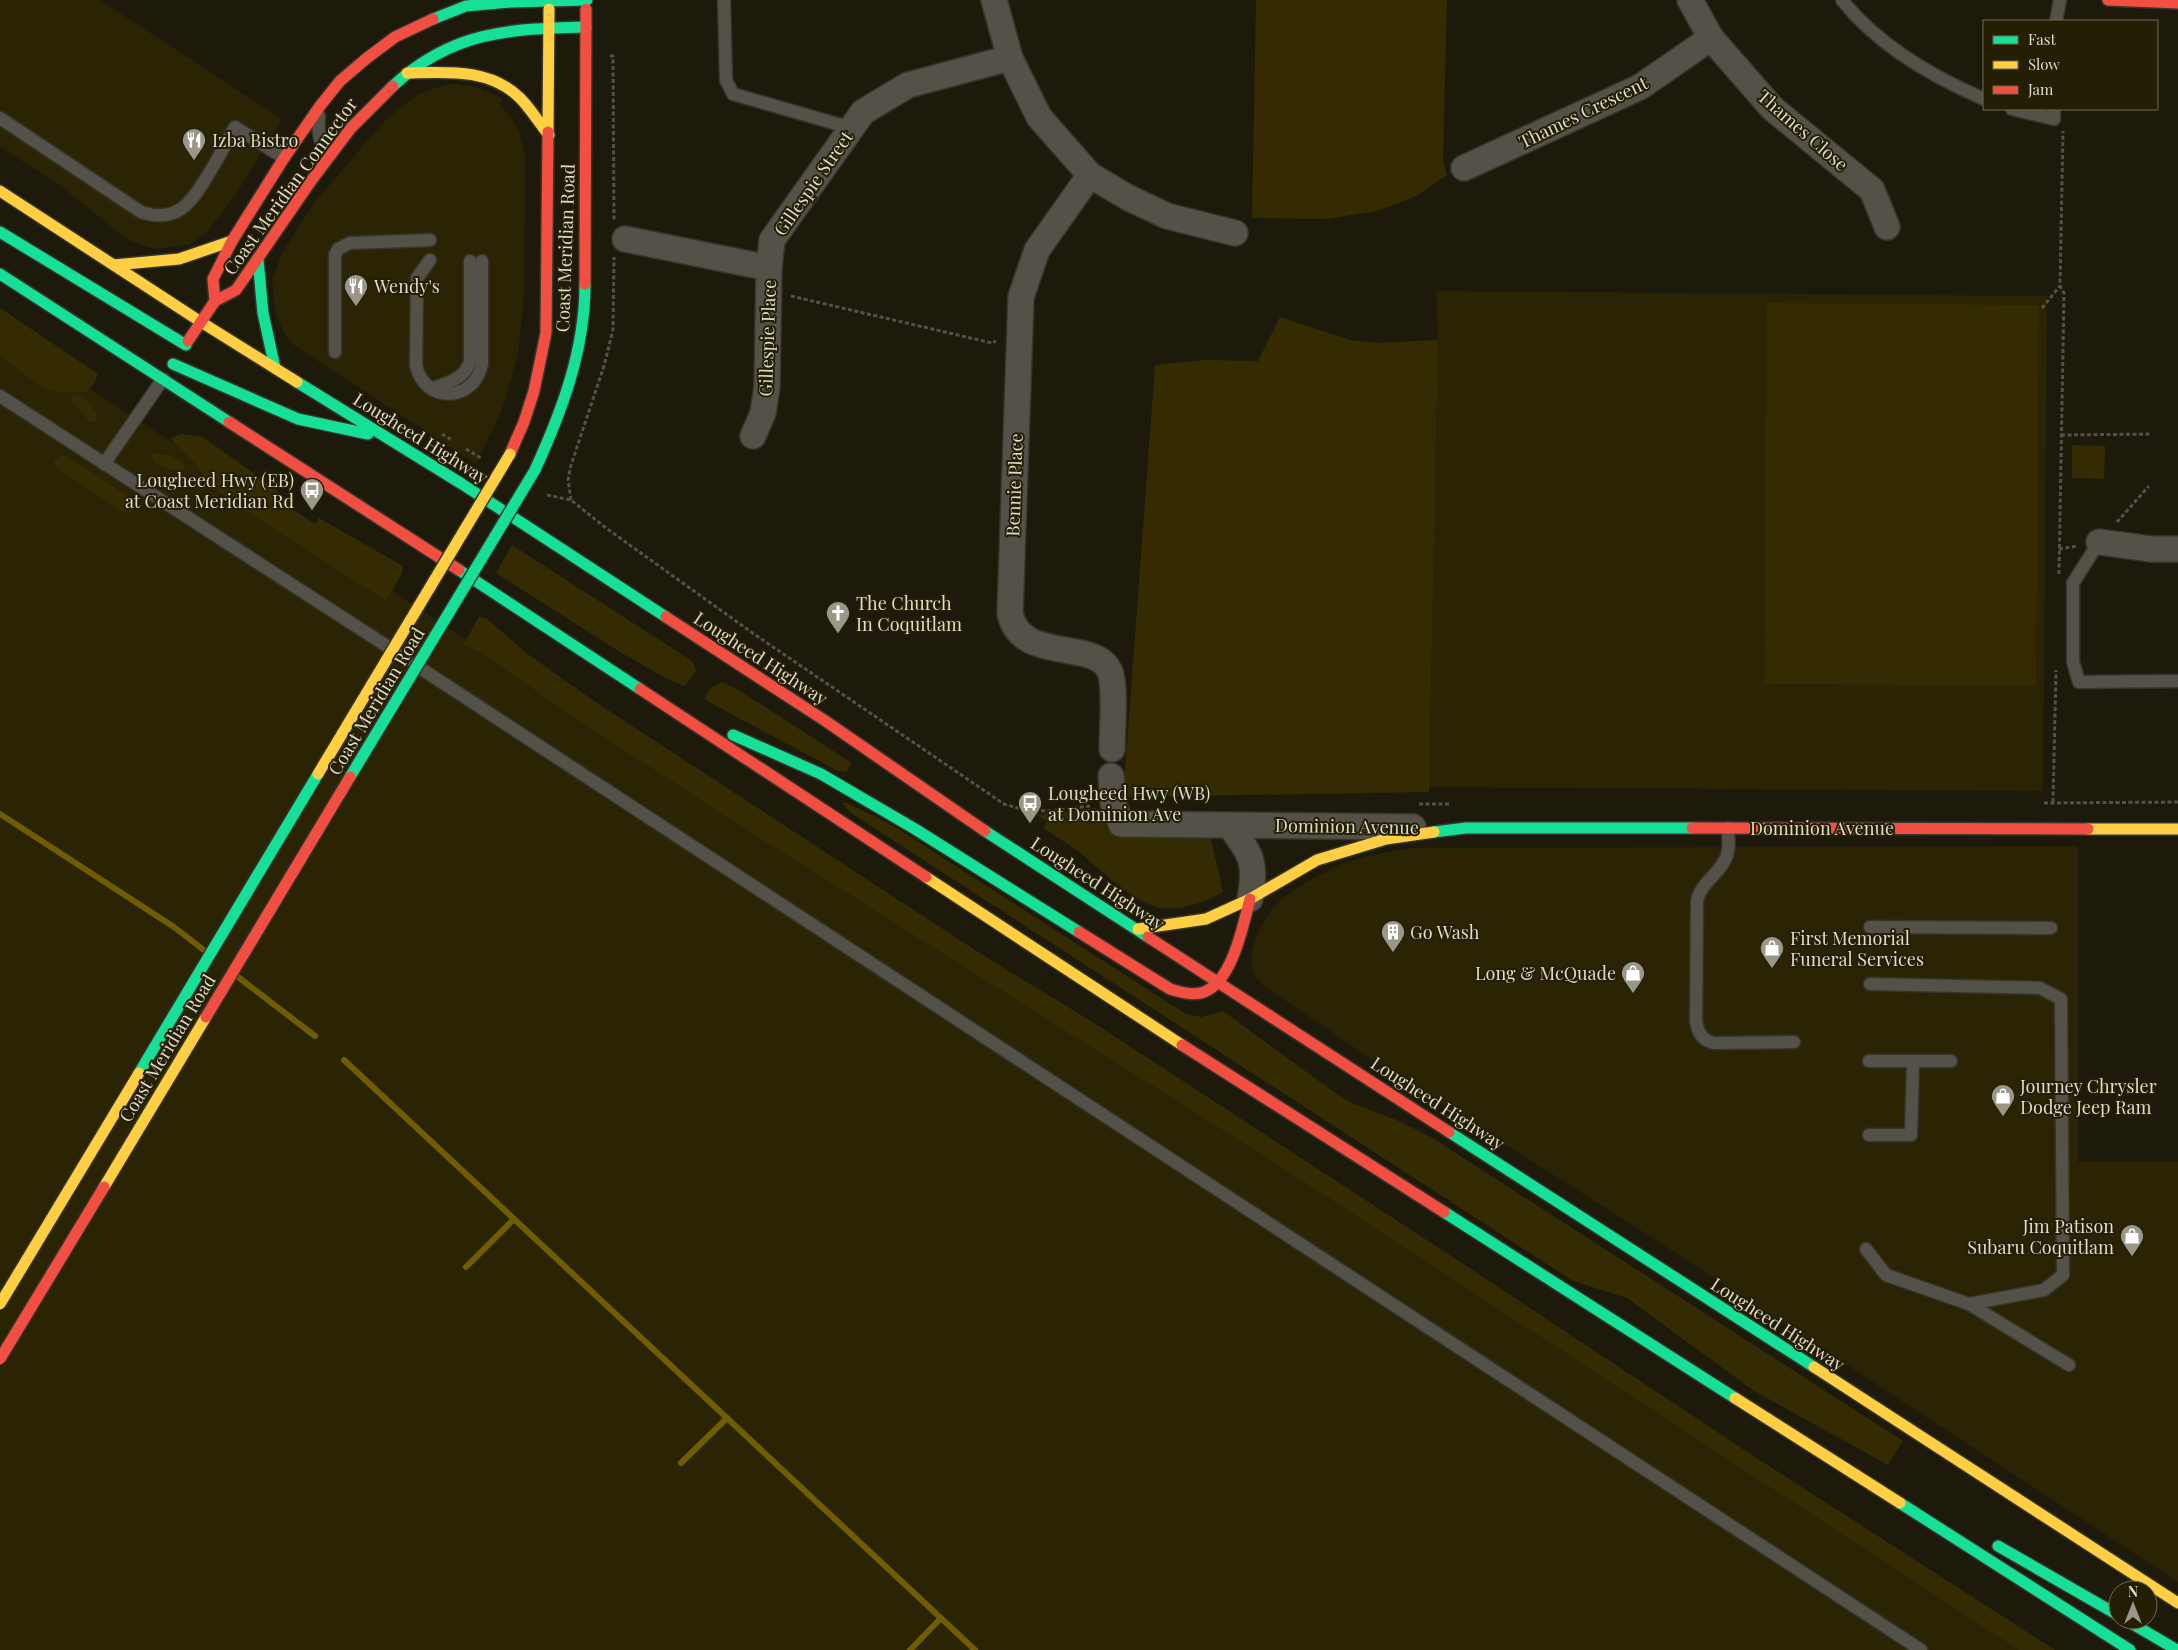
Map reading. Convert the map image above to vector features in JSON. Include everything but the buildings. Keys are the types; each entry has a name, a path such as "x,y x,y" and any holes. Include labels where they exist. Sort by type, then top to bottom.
{"main road":[{"name":"Coast Meridian Connector","path":"215,301 213,279 232,241 284,158 340,81 395,37 466,6 491,3 586,0"},
{"name":"Coast Meridian Road","path":"0,1359 535,470 554,429 570,385 583,325 585,293 586,0"},
{"path":"2108,0 2178,3"},
{"name":"Coast Meridian Road","path":"0,1304 510,454 524,422 534,391 546,334 549,135 548,1"},
{"path":"395,37 434,6"},
{"name":"Coast Meridian Connector","path":"163,379 215,301 236,290 329,156 367,109 407,73 434,54 458,43 505,32 586,27"},
{"path":"407,73 475,73 494,80 520,98 549,135"},
{"name":"Lougheed Highway","path":"0,191 201,322 390,439 816,715 973,824 2178,1603"},
{"path":"0,232 186,345"},
{"path":"114,264 179,259 232,241"},
{"path":"258,260 263,313 275,368"},
{"path":"0,274 1162,1032 2130,1650"},
{"path":"173,364 298,419 390,439"},
{"path":"654,700 821,774 915,829 1170,989 1182,994 1200,994 1218,982 1237,947 1250,899"},
{"name":"Dominion Avenue","path":"1138,929 1206,919 1250,899 1317,860 1386,839 1466,828 2178,829"},
{"path":"1906,1506 1969,1532"},
{"path":"1987,1540 2108,1609"},
{"path":"2143,1630 2177,1650"}],"street":[{"path":"994,0 1010,58 1039,118 1090,175 1127,197 1168,216 1235,233"},
{"path":"1690,0 1711,38"},
{"name":"Thames Crescent","path":"1464,168 1640,87 1711,38"},
{"name":"Thames Close","path":"1711,38 1772,108 1872,190 1887,227"},
{"name":"Gillespie Street","path":"769,279 772,240 863,112 908,85 1010,58"},
{"name":"Bennie Place","path":"1090,175 1037,250 1021,297 1018,333 1010,602 1012,622 1019,633 1033,642 1093,657 1109,669 1112,682 1112,749"},
{"path":"626,239 769,279"},
{"name":"Gillespie Place","path":"753,436 763,413 767,387 769,279"},
{"path":"2099,542 2151,549 2178,549"},
{"path":"1111,776 1117,813"},
{"name":"Dominion Avenue","path":"1117,813 1229,825 1466,828"},
{"path":"1229,825 1244,845 1252,860 1254,877 1250,899"}],"lane":[{"path":"724,0 726,80 733,94 851,128"},
{"path":"1842,0 1875,33 1909,59 1949,84 1983,99"},
{"path":"2056,20 2060,0"},
{"path":"320,106 318,135 321,145 329,156"},
{"path":"2020,110 2054,114"},
{"path":"0,118 141,212 155,216 172,214 190,202 222,152 234,127 284,158"},
{"path":"335,352 335,255 338,249 350,243 430,240"},
{"path":"430,260 417,278 416,365 421,380 425,385 432,388 451,382 461,376 470,362 476,261"},
{"path":"104,464 163,379"},
{"path":"0,396 335,612 1920,1650"},
{"path":"2099,542 2073,583 2073,662 2079,682 2178,681"},
{"path":"1728,828 1728,848 1725,860 1700,890 1697,901 1696,1022 1698,1031 1703,1038 1714,1042 1794,1042"},
{"path":"1870,927 2051,928"},
{"path":"1870,984 2040,988 2061,999 2063,1275 2044,1290 1969,1304"},
{"path":"1869,1061 1951,1061"},
{"path":"1869,1135 1911,1135 1913,1062"},
{"path":"1866,1249 1886,1275 1969,1304 2068,1365"}],"path":[{"path":"2054,114 2063,129 2060,286 2064,292 2058,582"},
{"path":"769,279 992,343 1018,333"},
{"path":"2042,308 2060,286"},
{"path":"442,434 453,441"},
{"path":"2061,435 2151,434"},
{"path":"466,449 483,460"},
{"path":"2099,542 2150,486"},
{"path":"540,493 571,500 606,528 754,634 1004,804 1021,810 1039,812 1117,813"},
{"path":"2053,802 2057,661"}],"shaded area":[{"path":"0,0 100,0 282,119 235,196 207,232 188,245 157,249 138,244 124,237 60,185 0,147"},
{"path":"1256,0 1447,0 1443,160 1447,175 1415,197 1377,211 1327,219 1252,218"},
{"path":"447,84 473,86 503,99 499,105 511,117 518,129 525,154 524,296 518,355 502,410 476,464 295,346 286,336 276,316 272,280 282,253 314,203 375,132 388,118 418,94"},
{"path":"1436,291 2047,296 2043,791 1429,787 1438,340"},
{"path":"1767,303 2039,305 2036,686 1764,684"},
{"path":"0,308 98,374 94,384 86,392 50,390 32,380 0,356"},
{"path":"1280,317 1350,340 1377,343 1438,340 1429,792 1129,797 1124,792 1124,785 1155,365 1205,360 1258,361"},
{"path":"0,331 274,508 419,609 2038,1650 0,1650"},
{"path":"73,395 85,399 94,409 98,416 96,421 89,421 70,400"},
{"path":"181,434 203,437 277,490 279,493 278,500 315,524 319,518 403,566 402,574 386,601 229,500 206,479 193,461 170,438"},
{"path":"2072,445 2105,446 2104,479 2072,478"},
{"path":"155,453 167,454 178,460 184,464 184,469 177,472 156,464 151,457"},
{"path":"63,454 133,499 135,502 133,511 125,513 57,469 54,464 55,460"},
{"path":"512,545 689,659 694,664 696,671 685,686 667,679 620,652 496,573"},
{"path":"479,617 486,618 529,655 594,701 975,950 1094,1023 1752,1455 2055,1650 2019,1650 1283,1168 722,814 563,710 482,653 463,645"},
{"path":"722,682 737,689 852,763 846,772 838,771 707,701 705,698 709,690"},
{"path":"842,803 847,803 892,825 1186,1014 1201,1017 1223,1011 1334,1092 1350,1102 1399,1121 1431,1137 1903,1441 1888,1465 1754,1391 1627,1298 1573,1281 851,813"},
{"path":"1096,808 1108,830 1116,834 1210,835 1223,892 1185,907 1169,909 1151,905 1129,893 1079,852 1044,828 1047,821 1037,815"},
{"path":"2078,846 2078,1162 2178,1162 2178,1582 1662,1244 1371,1059 1267,988 1255,977 1252,968 1252,951 1259,930 1271,910 1285,896 1341,864 1366,856 1414,848"}],"waterway":[{"path":"0,814 174,927 205,951"},
{"path":"238,977 315,1036"},
{"path":"344,1060 975,1650"},
{"path":"466,1267 514,1219"},
{"path":"681,1463 727,1418"},
{"path":"910,1650 941,1618"}],"traffic: fast":[{"path":"433,19 466,6 511,2 587,0"},
{"path":"393,86 415,68 437,54 460,44 507,32 586,27"},
{"path":"0,232 186,345"},
{"path":"258,260 263,313 275,368"},
{"path":"0,274 229,422"},
{"path":"535,470 563,403 570,380 581,333 585,284"},
{"path":"173,364 298,419 368,434"},
{"path":"297,382 462,484 666,617"},
{"path":"350,777 535,470"},
{"path":"459,570 640,689"},
{"path":"733,735 821,774 915,829 1079,932"},
{"path":"139,1073 318,774"},
{"path":"1434,832 1466,828 1692,828"},
{"path":"985,831 1148,937"},
{"path":"1449,1132 1814,1367"},
{"path":"1444,1212 1735,1398"},
{"path":"1900,1503 2130,1650"},
{"path":"1998,1546 2108,1609"},
{"path":"2143,1630 2177,1650"}],"traffic: slow":[{"path":"548,132 549,9"},
{"path":"407,73 467,74 495,81 508,88 520,98 549,135"},
{"path":"0,191 297,382"},
{"path":"114,265 179,259 232,241"},
{"path":"318,774 510,454"},
{"path":"2088,829 2178,829"},
{"path":"1250,899 1317,860 1386,839 1434,832"},
{"path":"926,877 1182,1045"},
{"path":"1138,929 1206,919 1250,899"},
{"path":"104,1187 206,1017"},
{"path":"0,1304 139,1073"},
{"path":"1814,1367 2178,1603"},
{"path":"1735,1398 1900,1503"}],"traffic: jam":[{"path":"2108,0 2178,3"},
{"path":"585,284 586,9"},
{"path":"215,301 213,279 232,241 284,158 320,106 340,81 367,58 395,37 433,19"},
{"path":"188,341 215,301 236,290 311,181 351,128 393,86"},
{"path":"510,454 524,422 534,391 546,333 548,132"},
{"path":"229,422 459,570"},
{"path":"666,617 824,720 985,831"},
{"path":"640,689 926,877"},
{"path":"206,1017 350,777"},
{"path":"1692,828 2088,829"},
{"path":"1079,932 1170,989 1197,994 1212,988 1221,979 1228,967 1240,938 1250,899"},
{"path":"1148,937 1449,1132"},
{"path":"1182,1045 1444,1212"},
{"path":"0,1359 104,1187"}],"place":[{"name":"Izba Bistro","path":"194,161"},
{"name":"Wendy's","path":"356,307"},
{"name":"Lougheed Hwy (EB) at Coast Meridian Rd","path":"312,511"},
{"name":"The Church In Coquitlam","path":"838,634"},
{"name":"Lougheed Hwy (WB) at Dominion Ave","path":"1030,824"},
{"name":"Go Wash","path":"1393,953"},
{"name":"First Memorial Funeral Services","path":"1772,969"},
{"name":"Long & McQuade","path":"1633,994"},
{"name":"Journey Chrysler Dodge Jeep Ram","path":"2003,1117"},
{"name":"Jim Patison Subaru Coquitlam","path":"2132,1257"}]}
